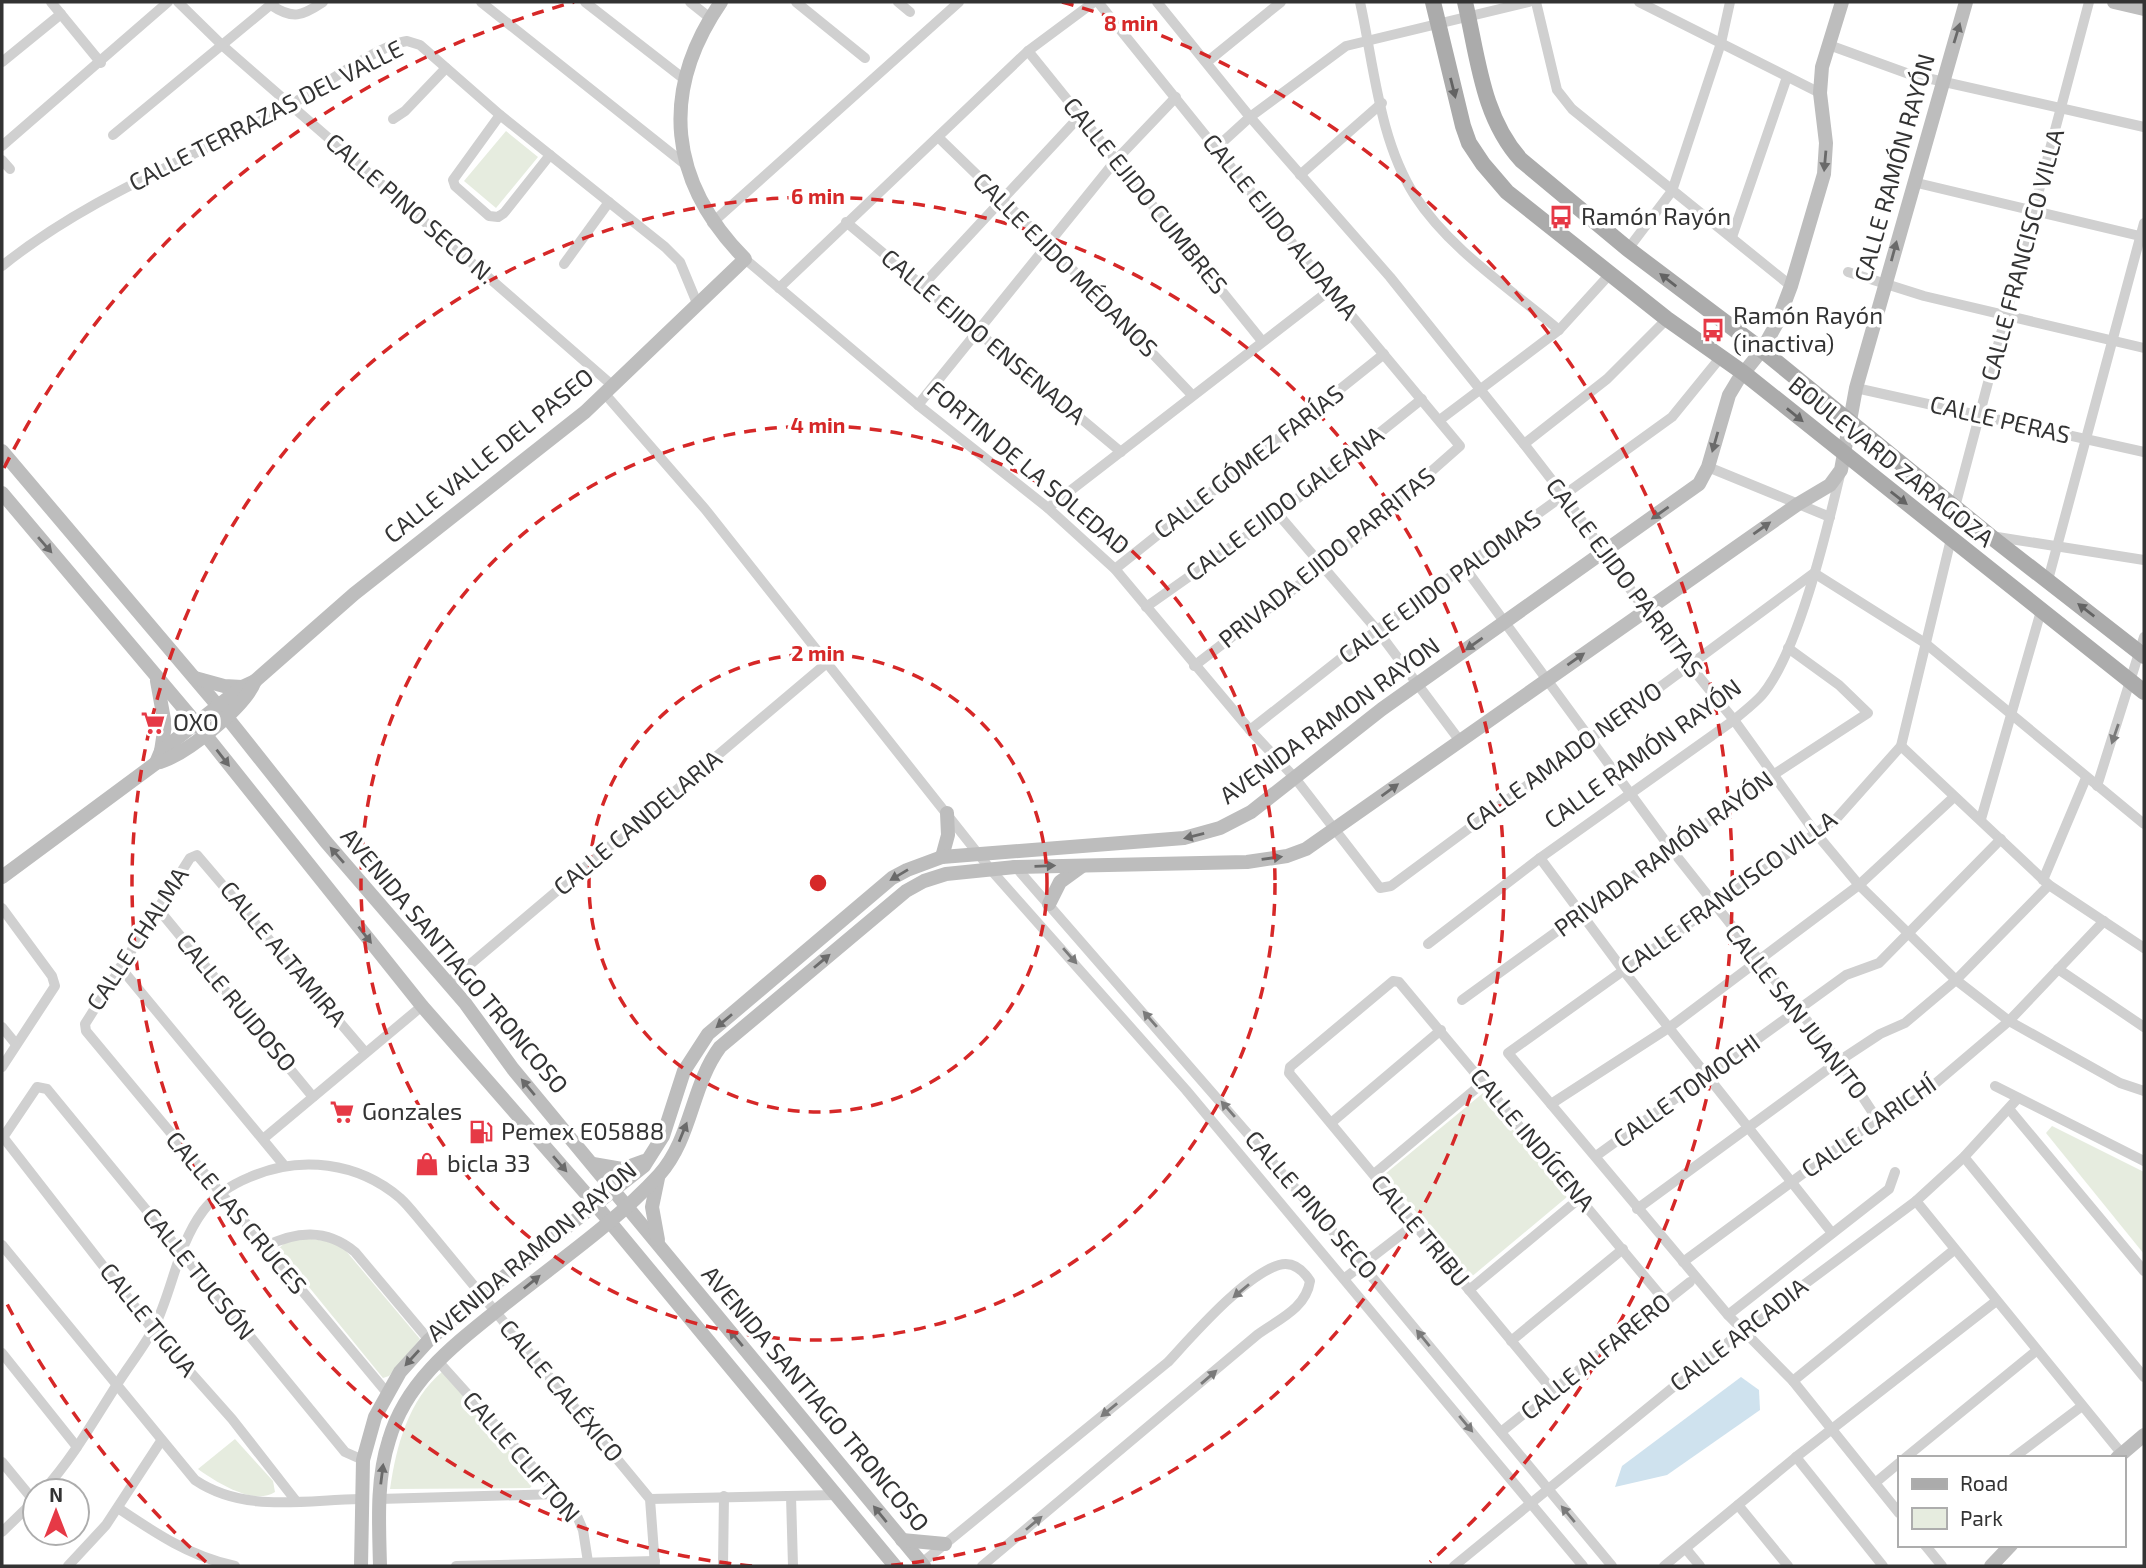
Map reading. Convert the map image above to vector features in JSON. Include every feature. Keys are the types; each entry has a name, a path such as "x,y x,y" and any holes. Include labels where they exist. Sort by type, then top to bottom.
{"main road":[{"name":"FORTIN DE LA SOLEDAD","path":"721,2 692,51 684,79 681,123 686,165 712,223 745,259"},
{"name":"BOULEVARD ZARAGOZA","path":"1433,2 1469,143 1507,192 1667,319 1745,374 1843,463 1951,539 2138,687"},
{"name":"AVENIDA RAMON RAYON","path":"361,1566 360,1499 363,1460 375,1417 400,1372 429,1340 481,1295 649,1160 663,1136 684,1071 708,1034 892,878 942,857 1200,835 1251,812 1417,683 1695,487 1709,467 1729,395 1762,350 1777,323 1791,286 1824,174 1825,121 1820,93 1822,67 1840,2"},
{"name":"CALLE RAMÓN RAYÓN","path":"1843,463 1848,420 1856,388 1966,2"},
{"path":"2114,2 2144,9"},
{"name":"BOULEVARD ZARAGOZA","path":"1467,8 1494,122 1506,144 1521,160 1628,249 1762,350 1990,536 2143,649"},
{"name":"CALLE VALLE DEL PASEO","path":"2,877 159,757 250,694 248,684 354,594 535,453 609,390 745,259"},
{"name":"AVENIDA SANTIAGO TRONCOSO","path":"2,451 193,678 219,714 326,842 448,983 513,1069 921,1565"},
{"path":"1798,504 1830,485 1843,463"},
{"name":"AVENIDA SANTIAGO TRONCOSO","path":"2,493 200,729 422,1006 609,1220 895,1566"},
{"name":"AVENIDA RAMON RAYON","path":"380,1566 379,1499 383,1463 394,1424 419,1381 437,1360 609,1220 659,1174 670,1162 684,1133 702,1075 732,1035 906,891 946,874 1015,867 1247,862 1287,856 1335,831 1798,504"},
{"path":"156,676 165,725 159,757"},
{"path":"193,678 224,686 248,684"},
{"path":"942,857 948,835 947,813"},
{"path":"1049,904 1060,882 1082,866"},
{"path":"593,1164 622,1169 649,1160"},
{"path":"659,1174 652,1207 659,1245"},
{"path":"2120,1456 2144,1435"},
{"path":"902,1540 945,1544"},
{"path":"1991,1566 2009,1547"}],"street":[{"path":"51,2 102,63"},
{"path":"2,146 102,63 168,2"},
{"name":"CALLE PINO SECO N.","path":"178,2 223,46 609,390 828,662"},
{"path":"113,135 273,3 285,14 299,16 323,2"},
{"path":"481,2 686,165"},
{"path":"585,2 684,79"},
{"path":"690,2 710,18"},
{"path":"796,2 865,58"},
{"path":"898,2 911,12"},
{"path":"712,223 959,2"},
{"path":"779,288 1028,51 1096,2"},
{"name":"CALLE EJIDO ALDAMA","path":"1096,2 1330,290 1441,419 1460,443 1458,450"},
{"path":"1160,6 1174,2"},
{"path":"1207,62 1281,2"},
{"path":"1360,2 1393,151 1415,195 1466,251 1559,330"},
{"path":"1216,148 1250,117 1339,50 1368,39 1437,22 1467,8 1529,2"},
{"path":"1536,2 1557,90 1563,99 1791,286"},
{"path":"1641,2 1820,93"},
{"path":"1628,249 1672,191 1721,43 1730,2"},
{"name":"CALLE FRANCISCO VILLA","path":"1955,507 2090,2"},
{"name":"CALLE EJIDO PARRITAS","path":"1160,6 1250,117 1390,277 1524,444 1645,610 1734,720 1814,831 1859,885 1956,980 2009,1021 2120,1083 2144,1091"},
{"path":"2,62 61,15"},
{"name":"CALLE TERRAZAS DEL VALLE","path":"2,265 65,220 150,173 291,104 400,42 420,45 500,115 680,262 697,303"},
{"path":"1829,45 1885,68 2144,127"},
{"name":"CALLE EJIDO CUMBRES","path":"1028,51 1262,341"},
{"path":"393,119 405,111 446,68"},
{"path":"1732,237 1787,77"},
{"path":"918,405 1116,160 1175,97"},
{"path":"1300,175 1382,103"},
{"path":"500,115 453,180 455,186 489,216 498,217 504,213 550,155"},
{"path":"922,286 1080,116"},
{"name":"CALLE EJIDO MÉDANOS","path":"937,137 1049,245 1192,395"},
{"path":"2,160 10,169"},
{"path":"1913,182 2142,237"},
{"path":"564,264 609,202"},
{"name":"CALLE EJIDO ENSENADA","path":"846,222 1121,452"},
{"path":"2048,580 2144,223"},
{"name":"FORTIN DE LA SOLEDAD","path":"745,259 918,405 1048,508 1115,569 1194,666 1295,778 1380,888"},
{"path":"1849,272 1924,296 2144,348"},
{"path":"1441,419 1559,330 1610,274"},
{"path":"1048,508 1330,290"},
{"path":"1524,444 1607,379 1667,319"},
{"name":"CALLE GÓMEZ FARÍAS","path":"1115,569 1384,355"},
{"name":"CALLE EJIDO PALOMAS","path":"1250,730 1377,630 1565,497 1681,410 1720,358"},
{"name":"CALLE PERAS","path":"1856,388 2144,453"},
{"name":"CALLE EJIDO GALEANA","path":"1146,607 1279,513 1422,399"},
{"name":"PRIVADA EJIDO PARRITAS","path":"1194,666 1325,565 1458,450"},
{"name":"CALLE RAMÓN RAYÓN","path":"1428,944 1630,792 1734,720 1762,694 1788,648 1814,573 1843,463"},
{"path":"1709,467 1830,517"},
{"path":"1279,513 1377,630 1460,741"},
{"path":"1990,536 2144,560"},
{"name":"CALLE FRANCISCO VILLA","path":"1551,1104 1508,1053 1715,906 1814,831 1837,818 1901,746 1951,539"},
{"name":"CALLE SAN JUANITO","path":"1465,568 1671,849 1839,1062 1877,1118"},
{"path":"1814,573 1925,643 2144,824"},
{"name":"CALLE AMADO NERVO","path":"1380,888 1391,886 1588,737 1814,573"},
{"path":"1981,819 2041,611"},
{"name":"PRIVADA RAMÓN RAYÓN","path":"1462,1000 1773,775 1868,713 1839,685 1788,648"},
{"path":"2097,786 2138,687 2143,649"},
{"name":"CALLE PINO SECO","path":"828,662 991,870 1151,1050 1345,1278 1583,1566"},
{"name":"CALLE CANDELARIA","path":"448,983 828,662"},
{"path":"1901,746 2046,882 2144,948"},
{"path":"1637,1209 1751,1129 1839,1062 1880,1034 1906,1023 1956,980 2046,882 2086,778"},
{"path":"1898,1512 1793,1381 1728,1315 1551,1104 1670,1027 1757,958 1859,885 1954,797"},
{"name":"CALLE TOMOCHI","path":"1596,1156 1846,975 1879,963 2001,839"},
{"name":"CALLE PINO SECO","path":"1001,851 1362,1265 1612,1566"},
{"name":"CALLE CHALMA","path":"86,1031 87,1017 159,910 190,858 201,856"},
{"name":"CALLE ALTAMIRA","path":"201,856 365,1052"},
{"path":"1540,858 1623,970 1832,1233"},
{"path":"2,908 52,976 55,986 15,1043 2,1067"},
{"name":"CALLE RUIDOSO","path":"159,910 313,1097"},
{"name":"CALLE CARICHÍ","path":"1683,1262 1877,1118 1898,1112 1923,1094 2009,1021 2104,920"},
{"path":"120,967 283,1164"},
{"path":"2058,968 2144,1027"},
{"name":"CALLE INDÍGENA","path":"1288,1070 1396,980 1441,1030 1665,1301"},
{"path":"263,1139 422,1006"},
{"path":"2,1027 15,1043"},
{"path":"1331,1123 1441,1030"},
{"name":"CALLE LAS CRUCES","path":"86,1031 219,1195 387,1394"},
{"name":"CALLE TRIBU","path":"1288,1070 1553,1391"},
{"path":"1374,1174 1484,1082"},
{"path":"1995,1086 2144,1161"},
{"name":"CALLE TUCSÓN","path":"2,1138 37,1087 47,1088 345,1452 363,1460"},
{"name":"CALLE ARCADIA","path":"1454,1566 1546,1488 1742,1331 1916,1202 1964,1157 2018,1098"},
{"path":"2009,1108 2144,1271"},
{"name":"CALLE TIGUA","path":"2,1138 153,1330 232,1419 296,1500"},
{"path":"1964,1157 2144,1377"},
{"name":"CALLE CALÉXICO","path":"54,1477 77,1447 153,1330 180,1253 204,1209 234,1184 283,1164 323,1165 343,1168 373,1180 400,1198 650,1499"},
{"path":"1728,1315 1889,1189 1895,1172"},
{"path":"1469,1290 1580,1198"},
{"path":"1916,1202 2120,1456"},
{"path":"1345,1278 1415,1224"},
{"path":"264,1247 297,1234 321,1234 341,1240 355,1252 429,1340"},
{"path":"2,1245 195,1480 211,1491 246,1502 360,1499"},
{"path":"1511,1341 1623,1250"},
{"path":"1793,1381 1954,1250"},
{"path":"921,1565 1168,1362 1203,1322 1258,1277 1280,1264 1296,1265 1304,1273 1310,1281 1308,1292 1297,1308 1256,1335 982,1566"},
{"name":"CALLE ALFARERO","path":"1501,1432 1690,1282"},
{"path":"1664,1566 1796,1457 1995,1302"},
{"path":"1907,1456 2036,1351"},
{"path":"2,1353 77,1447"},
{"name":"CALLE CLIFTON","path":"437,1360 579,1520 588,1562"},
{"path":"2016,1456 2082,1406"},
{"path":"74,1565 118,1508 161,1441"},
{"path":"1796,1457 1883,1566"},
{"path":"2,1462 21,1484"},
{"path":"1875,1483 1898,1464"},
{"path":"379,1499 558,1494"},
{"path":"456,1566 588,1562 655,1564 650,1499 837,1495"},
{"path":"723,1566 724,1496"},
{"path":"792,1496 793,1566"},
{"path":"1738,1505 1788,1566"},
{"path":"118,1508 183,1549 213,1562 236,1566"},
{"path":"2,1532 21,1514"},
{"path":"1927,1547 1942,1566"},
{"path":"1686,1549 1700,1566"}],"green space":[{"path":"506,131 538,157 496,208 464,181"},
{"path":"1483,1093 1567,1197 1470,1278 1385,1174"},
{"path":"2052,1126 2144,1172 2144,1254 2046,1133"},
{"path":"304,1238 333,1242 346,1251 420,1339 389,1376 383,1378 278,1249 287,1241"},
{"path":"443,1371 533,1479 534,1483 530,1488 390,1489 400,1441 412,1410"},
{"path":"235,1439 273,1481 275,1492 256,1496 235,1491 198,1469"}],"water":[{"path":"1741,1377 1759,1390 1760,1410 1667,1475 1615,1487 1622,1466"}],"place":[{"name":"Ramón Rayón","path":"1561,217"},
{"name":"Ramón Rayón (inactiva)","path":"1713,330"},
{"name":"OXO","path":"153,723"},
{"name":"Gonzales","path":"342,1112"},
{"name":"Pemex E05888","path":"481,1132"},
{"name":"bicla 33","path":"427,1164"}]}
